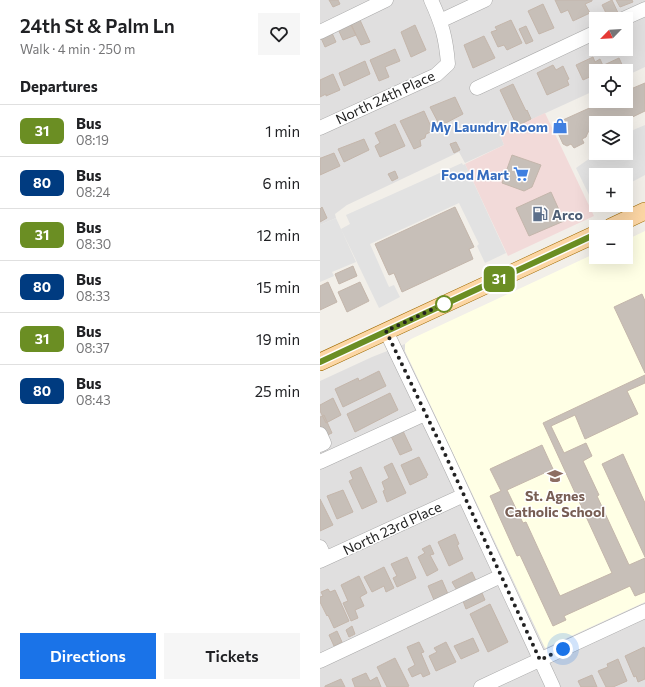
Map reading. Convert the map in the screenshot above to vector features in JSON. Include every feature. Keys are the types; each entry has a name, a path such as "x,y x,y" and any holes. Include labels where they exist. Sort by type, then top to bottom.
{"main road":[{"path":"625,220 645,211"},
{"path":"320,362 589,237"}],"street":[{"path":"320,32 386,0"},
{"path":"431,0 440,21 485,0"},
{"path":"633,14 645,9"},
{"name":"North 24th Place","path":"320,128 436,75 448,64 446,41 440,21"},
{"path":"477,88 589,35"},
{"path":"386,331 553,687"},
{"path":"320,462 425,414"},
{"path":"320,434 324,443 320,445"},
{"name":"North 23rd Place","path":"322,555 464,495"},
{"path":"320,661 501,576"},
{"path":"481,687 645,610"}],"shaded area":[{"path":"320,0 645,0 645,67 633,73 633,64 589,64 589,93 500,134 504,145 465,163 459,152 347,205 335,214 336,218 320,225"},
{"path":"545,113 589,205 589,212 592,212 594,216 508,256 465,164 504,145 500,134"},
{"path":"645,125 645,175 633,181 633,168 589,168 589,195 576,168 589,159 633,160 633,130"},
{"path":"462,163 463,165 465,164 506,253 485,263 477,246 479,244 459,203 370,244 389,287 394,285 400,297 379,308 341,229 350,224 346,215"},
{"path":"336,218 356,262 332,272 334,276 320,282 320,225"},
{"name":"St. Agnes Catholic School","path":"645,231 645,602 545,648 405,351 405,344 411,339 589,256 589,264 633,264 633,237"},
{"path":"405,344 405,351 546,648 645,602 645,687 320,687 320,381 372,357"}],"building":[{"path":"329,0 338,0 340,4 333,7"},
{"path":"555,0 592,0 585,4 589,13 573,21 568,10 561,13"},
{"path":"612,0 618,12 606,12 602,5"},
{"path":"616,0 632,0 633,2 620,7"},
{"path":"543,4 554,28 539,34 528,11"},
{"path":"360,20 370,42 361,45 351,25"},
{"path":"511,20 522,43 507,50 504,45 498,47 491,32 497,30 495,27"},
{"path":"351,24 356,35 343,40 338,29"},
{"path":"415,25 426,50 411,57 401,32"},
{"path":"526,26 533,41 526,44 519,29"},
{"path":"332,33 336,42 325,47 321,38"},
{"path":"484,36 495,58 473,68 464,45"},
{"path":"395,49 400,61 385,67 389,77 379,81 370,60"},
{"path":"593,57 595,62 600,59 602,64 589,64 589,77 583,80 576,65"},
{"path":"619,58 622,64 606,64"},
{"path":"365,61 370,74 344,86 339,73"},
{"path":"553,65 556,70 563,66 569,79 567,80 569,85 547,95 537,73"},
{"path":"333,74 340,90 320,97 320,80"},
{"path":"645,83 645,111 633,117 589,116 589,132 586,137 582,139 584,143 574,148 571,144 567,146 563,144 554,124 589,108 633,108 633,88"},
{"path":"513,84 531,119 517,126 500,90"},
{"path":"455,97 463,114 440,126 430,107"},
{"path":"424,111 433,131 426,134 425,138 420,140 421,146 414,149 400,121"},
{"path":"395,124 405,146 380,157 375,146 380,143 375,133"},
{"path":"364,139 369,150 344,162 338,149"},
{"path":"456,142 460,150 454,153 450,144"},
{"path":"334,153 340,166 320,175 320,158"},
{"name":"Food Mart","path":"512,155 541,165 532,187 524,191 502,183"},
{"path":"395,171 398,178 392,181 388,174"},
{"name":"Arco","path":"551,192 564,221 529,236 516,208"},
{"path":"322,207 327,218 320,222 320,209"},
{"path":"455,207 474,247 469,249 473,259 402,292 394,273 389,275 375,244"},
{"path":"353,266 357,276 339,284 335,274"},
{"path":"328,282 337,302 320,310 320,286"},
{"path":"360,282 369,301 347,312 338,292"},
{"path":"642,294 645,301 645,373 614,307"},
{"path":"379,371 386,386 343,407 335,389 358,378 359,381"},
{"path":"645,375 645,383 627,391 638,414 585,439 575,415 551,426 564,453 586,443 592,456 583,461 599,495 597,496 629,565 645,558 645,592 635,596 630,586 564,616 566,620 553,626 520,555 517,556 490,496 501,491 490,469 542,445 553,469 507,490 523,523 526,522 560,596 612,573 543,423"},
{"path":"390,393 398,410 355,432 347,414"},
{"path":"333,398 341,415 326,423 320,411 320,405"},
{"path":"324,415 332,433 323,437 320,429 320,417"},
{"path":"403,431 412,450 400,455 391,436"},
{"path":"623,454 645,503 645,557 602,464"},
{"path":"419,457 428,475 426,476 427,477 410,485 401,465"},
{"path":"392,463 406,493 387,502 383,491 385,490 382,482 389,478 384,467"},
{"path":"361,467 377,502 362,509 349,481 353,479 350,472"},
{"path":"343,490 353,512 337,519 327,496"},
{"path":"320,499 333,525 320,531"},
{"path":"455,534 459,544 457,545 463,559 449,566 438,542"},
{"path":"430,545 434,554 430,555 438,570 427,576 418,557 425,553 422,549"},
{"path":"407,557 416,578 397,587 393,578 397,576 391,564"},
{"path":"384,567 394,588 386,592 384,586 372,592 364,577"},
{"path":"472,572 477,583 458,592 452,582"},
{"path":"359,576 367,593 360,597 364,606 355,610 358,618 351,621 343,603 348,601 341,585"},
{"path":"442,580 448,594 434,600 428,586"},
{"path":"328,589 330,592 335,590 349,621 334,628 320,602 320,597 323,596 321,592"},
{"path":"482,593 485,600 466,609 463,601"},
{"path":"490,604 508,642 488,652 470,614"},
{"path":"352,626 355,634 349,637 346,630"},
{"path":"337,631 342,642 334,646 329,635"},
{"path":"473,638 479,651 461,659 454,646"},
{"path":"419,642 424,652 421,653 430,674 423,677 421,673 412,677 408,669 415,665 407,647"},
{"path":"446,642 456,662 436,671 429,656 437,652 434,648"},
{"path":"644,647 645,679 638,682 636,676 634,677 625,656"},
{"path":"395,658 409,686 407,687 387,687 377,667"},
{"path":"618,659 627,681 613,687 606,687 598,671 608,667 607,664"},
{"path":"366,673 370,681 377,677 381,687 355,687 352,679"},
{"path":"592,675 597,687 581,687 578,681"},
{"path":"341,679 345,687 325,687 325,686"}],"bus line":[{"name":"31","path":"320,362 589,237"}],"place":[{"name":"My Laundry Room","path":"560,126"},
{"name":"Food Mart","path":"521,174"},
{"name":"Arco","path":"540,214"},
{"name":"St. Agnes Catholic School","path":"555,476"}],"route":[{"path":"444,304 386,331 444,452 540,660 563,649"}]}
